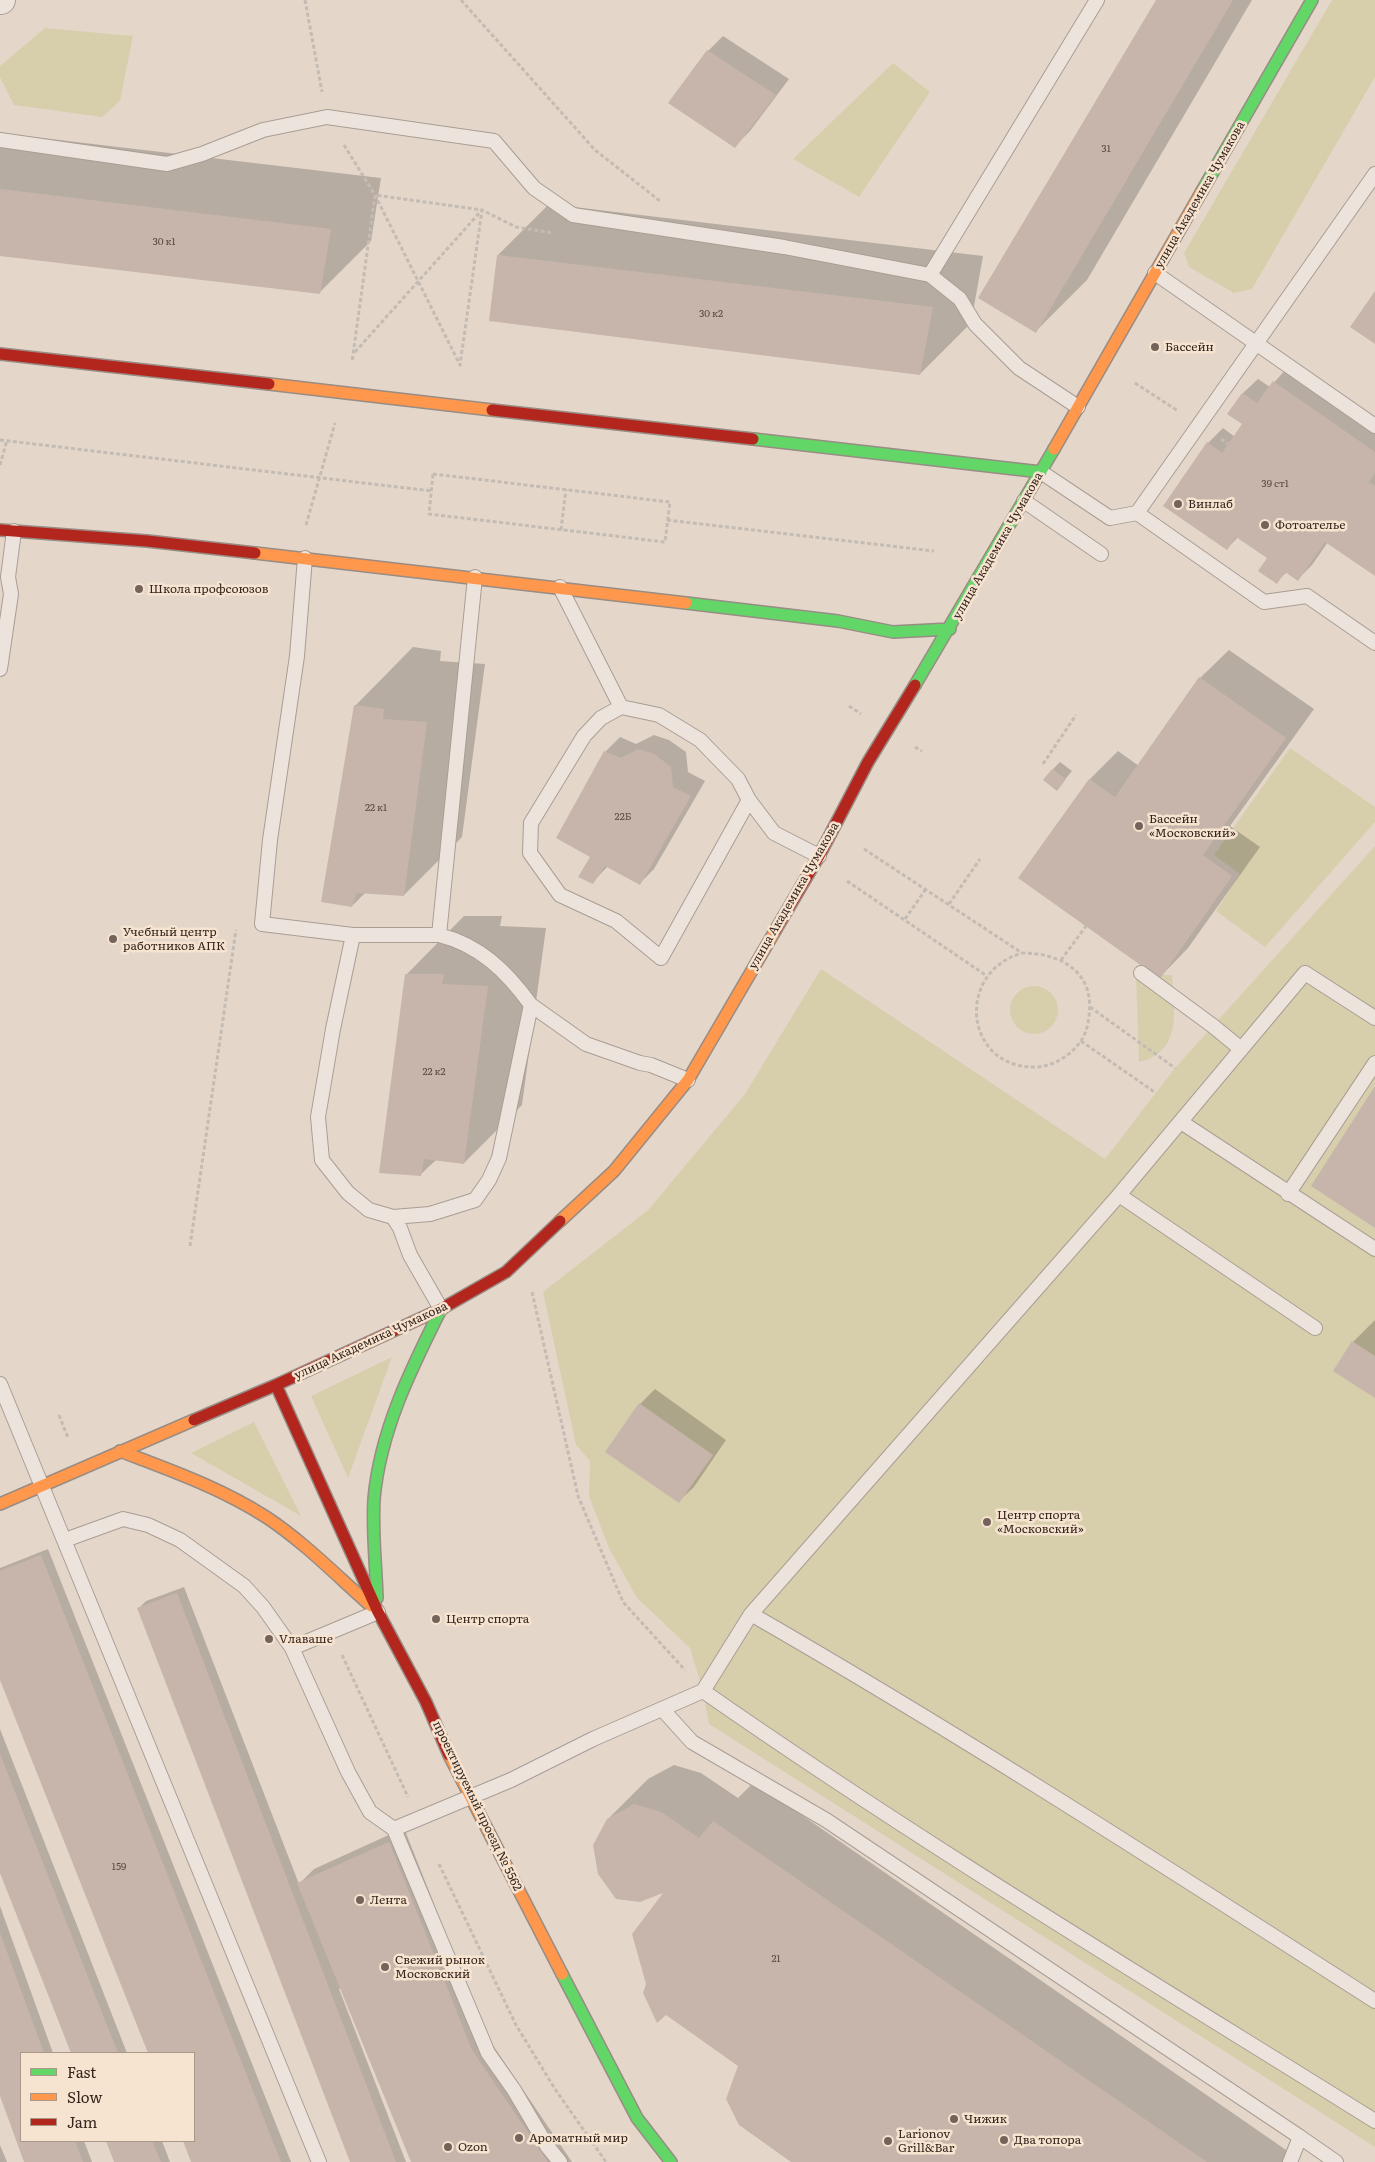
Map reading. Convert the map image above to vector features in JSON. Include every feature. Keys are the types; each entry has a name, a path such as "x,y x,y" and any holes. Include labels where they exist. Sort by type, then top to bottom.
{"street":[{"name":"улица Академика Чумакова","path":"0,1504 42,1484 276,1385 441,1309 506,1272 614,1171 688,1080 819,856 868,762 950,629 1312,0"},
{"path":"0,354 1041,472"},
{"path":"7,530 147,541 476,577 838,621 893,632 950,629"},
{"path":"378,1612 374,1531 376,1485 390,1418 409,1371 441,1309"},
{"name":"проектируемый проезд № 5562","path":"276,1385 378,1612 426,1702 447,1752 637,2118 671,2162"},
{"path":"120,1451 222,1492 252,1508 291,1536 378,1612"}],"lane":[{"path":"930,275 1097,0"},
{"path":"0,140 166,164 202,154 263,130 327,117 494,141 534,188 573,215 784,248 930,275 960,299 975,324 1019,368 1078,408"},
{"path":"1041,472 1110,518 1137,513 1375,174"},
{"path":"1155,273 1375,426"},
{"path":"1024,501 1101,554"},
{"path":"1137,513 1264,602 1307,596 1375,643"},
{"path":"0,669 11,594 8,577 7,530"},
{"path":"305,558 297,656 270,840 262,924 353,936 439,935 457,939 486,957 509,976 531,1005 586,1044 640,1064 651,1065 688,1080"},
{"path":"439,935 476,577"},
{"path":"560,587 622,707"},
{"path":"749,800 661,958 616,921 560,895 530,853 531,823 584,736 601,718 622,707 659,715 700,740 738,779 749,800 774,833 819,856"},
{"path":"353,936 333,1029 318,1117 322,1160 348,1193 369,1210 393,1217 430,1214 475,1200 489,1180 499,1158 531,1005"},
{"path":"1141,973 1214,1026 1241,1049"},
{"path":"394,1829 511,1780 593,1739 703,1691 751,1614 1119,1195 1305,973 1375,1018"},
{"path":"1288,1194 1375,1063"},
{"path":"1181,1122 1288,1194 1375,1249"},
{"path":"1119,1195 1315,1328"},
{"path":"393,1217 400,1228 410,1255 441,1309"},
{"path":"2,1391 42,1484 319,2162"},
{"path":"64,1540 123,1519 148,1525 180,1540 244,1586 263,1607 292,1648 356,1788 370,1812 394,1829 488,2052 514,2090 547,2146 560,2162"},
{"path":"292,1648 378,1612"},
{"path":"751,1614 867,1681 1094,1821 1375,2001"},
{"path":"703,1691 790,1752 972,1870 1375,2121"},
{"path":"662,1710 692,1742 826,1820 1336,2162"},
{"path":"1290,2162 1300,2138"}],"path":[{"path":"461,0 595,150 665,206"},
{"path":"375,195 482,210 516,227 554,234"},
{"path":"375,195 355,353 482,210"},
{"path":"375,195 460,365 482,210"},
{"path":"0,440 432,491"},
{"path":"0,465 7,440"},
{"path":"434,474 670,502 665,542 429,514 432,491 434,474"},
{"path":"561,530 566,489"},
{"path":"667,520 934,551"},
{"path":"1043,764 1076,715"},
{"path":"864,849 1022,953"},
{"path":"949,904 980,859"},
{"path":"847,880 987,976"},
{"path":"905,919 926,889"},
{"path":"1061,960 1086,926"},
{"path":"1022,953 1042,953 1061,960 1077,972 1087,990 1090,1007 1087,1028 1081,1041 1063,1059 1044,1066 1024,1067 1006,1060 990,1048 979,1031 976,1011 978,992 987,976 1000,963 1022,953"},
{"path":"1090,1007 1175,1068"},
{"path":"1081,1041 1156,1093"},
{"path":"530,1287 582,1505 623,1602 703,1691"}],"shaded area":[{"path":"1332,0 1375,0 1375,77 1252,289 1234,293 1189,267 1184,253"},
{"path":"45,28 133,36 120,101 102,117 14,105 0,77 0,66"},
{"path":"893,63 930,92 859,197 793,159"},
{"path":"1290,748 1375,807 1375,822 1265,947 1216,911 1240,874 1214,855"},
{"name":"Центр спорта «Московский»","path":"1375,846 1375,2147 709,1724 703,1691 690,1648 637,1598 609,1548 589,1496 590,1461 576,1445 543,1292 648,1210 745,1094 821,969 1105,1159 1175,1068"},
{"path":"1136,974 1172,975 1174,1002 1173,1028 1169,1039 1163,1049 1153,1057 1139,1062"},
{"path":"1034,986 1043,988 1051,993 1056,1001 1058,1010 1056,1019 1051,1027 1043,1032 1034,1034 1025,1032 1017,1027 1012,1019 1010,1010 1012,1001 1017,993 1025,988"},
{"path":"392,1357 348,1478 311,1396"},
{"path":"254,1422 301,1516 191,1453"}],"building":[{"path":"1156,0 1233,0 1036,333 978,298"},
{"path":"707,50 776,95 735,148 668,103"},
{"path":"0,189 331,229 320,294 0,256"},
{"path":"497,255 933,307 920,375 489,321"},
{"path":"1375,291 1375,344 1350,327"},
{"path":"1273,381 1375,452 1375,473 1369,482 1375,486 1375,576 1325,542 1298,581 1285,572 1277,584 1258,571 1267,558 1236,537 1227,550 1163,506 1207,442 1222,453 1242,424 1227,414 1242,393 1257,403"},
{"name":"Бассейн «Московский»","path":"1199,677 1286,738 1203,855 1232,876 1160,979 1018,878 1089,779 1115,797"},
{"path":"354,705 384,709 383,719 427,722 404,896 357,893 352,907 321,902"},
{"path":"638,749 654,754 671,767 673,787 691,796 640,885 605,866 593,884 578,877 590,857 556,838 604,751 621,758"},
{"path":"1052,769 1066,779 1057,791 1043,780"},
{"path":"405,974 444,974 442,984 488,986 464,1164 424,1159 421,1176 379,1173"},
{"path":"1375,1086 1375,1228 1311,1186"},
{"path":"1352,1341 1375,1356 1375,1398 1333,1371"},
{"path":"639,1403 713,1455 679,1503 605,1452"},
{"path":"41,1555 281,2162 191,2162 183,2142 195,2142 195,2052 148,2052 0,1680 0,1571"},
{"path":"177,1593 396,2162 350,2162 137,1608"},
{"path":"0,1754 118,2052 71,2052 0,1873"},
{"path":"634,1804 661,1812 699,1838 713,1821 1207,2162 791,2162 739,2125 726,2099 738,2066 666,2015 657,2023 643,1993 646,1984 632,1934 663,1893 640,1902 616,1899 598,1874 593,1845 607,1819"},
{"name":"Свежий рынок Московский","path":"389,1842 472,2050 548,2162 411,2162 297,1883"},
{"path":"0,1933 44,2052 20,2052 20,2142 75,2142 83,2162 24,2162 0,2096"},
{"path":"106,2142 152,2142 161,2162 114,2162"}],"traffic: fast":[{"path":"1202,191 1312,0"},
{"path":"753,439 1041,472"},
{"path":"915,685 1054,449"},
{"path":"686,603 838,621 893,632 950,629"},
{"path":"377,1598 374,1536 374,1499 377,1474 390,1425 399,1401 441,1309"},
{"path":"562,1974 637,2118 671,2162"}],"traffic: slow":[{"path":"1054,449 1202,191"},
{"path":"269,384 492,410"},
{"path":"255,553 686,603"},
{"path":"560,1221 614,1171 688,1080 775,931"},
{"path":"0,1504 194,1420"},
{"path":"120,1451 213,1488 266,1517 307,1548 371,1606"},
{"path":"449,1755 562,1974"}],"traffic: jam":[{"path":"0,354 269,384"},
{"path":"492,410 753,439"},
{"path":"0,530 147,541 255,553"},
{"path":"775,931 819,856 868,762 915,685"},
{"path":"194,1420 276,1385 441,1309 506,1272 560,1221"},
{"path":"276,1385 378,1612 426,1702 449,1755"}],"place":[{"name":"Бассейн","path":"1155,347"},
{"name":"Винлаб","path":"1178,504"},
{"name":"Фотоателье","path":"1265,525"},
{"name":"Школа профсоюзов","path":"139,589"},
{"name":"Бассейн «Московский»","path":"1139,826"},
{"name":"Учебный центр работников АПК","path":"113,939"},
{"name":"Центр спорта «Московский»","path":"987,1522"},
{"name":"Центр спорта","path":"436,1619"},
{"name":"Vлаваше","path":"269,1639"},
{"name":"Лента","path":"360,1900"},
{"name":"Свежий рынок Московский","path":"385,1967"},
{"name":"Чижик","path":"954,2119"},
{"name":"Ароматный мир","path":"519,2138"},
{"name":"Два топора","path":"1004,2140"},
{"name":"Larionov Grill&Bar","path":"888,2141"},
{"name":"Ozon","path":"448,2147"}]}
